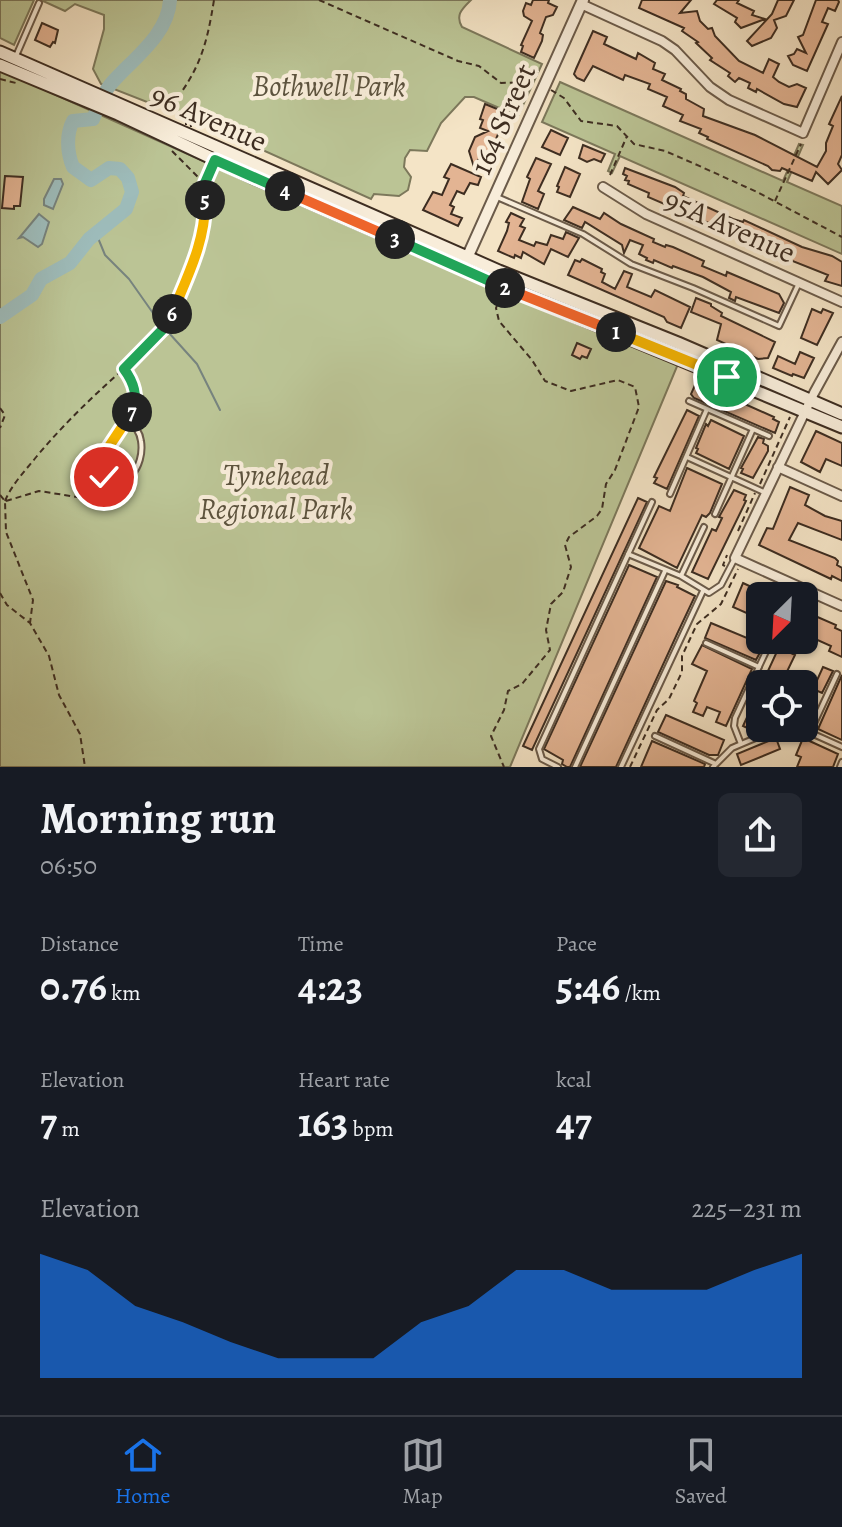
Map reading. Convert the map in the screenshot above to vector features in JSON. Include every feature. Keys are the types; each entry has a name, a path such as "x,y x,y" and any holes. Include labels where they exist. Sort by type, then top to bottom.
{"main road":[{"name":"96 Avenue","path":"0,52 120,110 808,405 842,427"},
{"name":"96 Avenue","path":"0,65 87,95"},
{"name":"96 Avenue","path":"120,110 215,160 446,261 808,405 842,414"},
{"path":"446,261 467,258"}],"street":[{"path":"582,2 662,41 675,50 710,87 729,100 803,133 842,42"},
{"name":"164 Street","path":"467,258 582,2"},
{"name":"95A Avenue","path":"603,187 646,214 842,302"},
{"path":"842,342 808,405 735,558 842,606"},
{"path":"778,467 842,496"}],"lane":[{"path":"15,58 39,3"},
{"path":"128,418 141,439 141,456 133,476 123,482 110,481 100,472 98,463 135,406 135,390 124,369 169,323 201,241 205,221 205,183 215,160"},
{"path":"495,197 583,234 631,264 779,326 799,283"},
{"path":"689,401 769,436"},
{"path":"670,494 707,409"},
{"path":"715,514 753,429"},
{"path":"687,457 766,493"},
{"path":"558,767 542,759 539,749 652,502"},
{"path":"681,576 704,527"},
{"path":"628,554 681,576 703,591 711,592 720,587 735,558"},
{"path":"575,767 665,571"},
{"path":"621,767 703,591"},
{"path":"706,643 759,667"},
{"path":"741,744 734,723 765,654"},
{"path":"818,715 837,674"},
{"path":"655,736 714,765 732,748 746,742"},
{"path":"818,736 842,747"}],"path":[{"path":"171,106 207,44 214,0"},
{"path":"319,0 458,61 479,66 501,83 530,81 540,85"},
{"path":"549,89 564,98 581,121 617,126 639,146 657,148 675,155 842,237"},
{"path":"145,107 171,106 186,117 186,124"},
{"path":"610,175 627,136"},
{"path":"775,202 801,144"},
{"path":"168,146 189,171 205,183"},
{"path":"501,295 496,308 497,317 545,381 571,391 625,381 635,387 639,401 615,470 606,484 600,513 566,541 565,549 571,567 563,592 551,604 546,630 550,650 522,684 508,691 504,710 491,731 504,767"},
{"path":"30,623 33,600 6,532 5,501 10,487 56,433 124,369"},
{"path":"0,408 5,415 0,428"},
{"path":"5,501 39,491 77,497 95,473 100,472"},
{"path":"0,495 5,501"},
{"path":"630,767 657,710 668,701 682,672 682,656 697,624 721,604 739,569"},
{"path":"0,593 7,605 30,623 49,656 59,695 80,734 85,767"}],"green space":[{"path":"0,0 34,0 14,45 0,38"},
{"name":"Bothwell Park","path":"41,0 471,0 459,16 462,27 542,64 518,116 474,97 465,97 441,123 427,151 410,150 405,158 404,167 411,177 408,190 399,196 374,194 371,199 154,101 147,102 101,84 93,69 104,29 104,15 75,4 65,11"},
{"name":"Tynehead Regional Park","path":"0,70 219,168 678,364 510,767 0,767"},
{"path":"560,82 783,181 799,144 803,145 787,182 842,206 842,254 620,156 612,173 608,171 615,154 542,122"}],"water":[{"path":"54,179 61,179 63,184 53,209 44,205 44,199"},
{"path":"39,214 49,222 42,244 38,247 23,237 19,238"}],"building":[{"path":"533,0 549,0 548,3 557,7 553,15 546,17 540,33 543,35 542,41 534,58 521,52 532,21 524,16 523,11 526,3 531,5"},
{"path":"642,0 691,0 680,13 697,11 700,21 708,29 712,28 715,36 739,61 763,73 769,59 779,64 773,77 779,82 789,87 797,84 806,88 797,107 748,88 750,83 739,78 735,82 728,76 730,73 710,60 712,58 698,42 682,31 684,28 639,8"},
{"path":"717,0 739,0 737,3 754,11 752,15 765,19 741,28 735,22 737,18 714,4"},
{"path":"778,0 794,0 786,16 774,20 777,28 771,38 752,46 747,41 772,14"},
{"path":"816,0 839,2 835,11 828,8 822,22 828,24 807,71 793,65 788,56 797,49 806,53 798,37 803,35"},
{"path":"42,23 58,30 55,43 50,47 35,40"},
{"path":"593,31 607,37 604,44 636,59 638,53 655,63 653,69 665,74 662,80 681,89 686,99 704,109 703,116 755,135 817,167 826,151 833,126 829,124 842,96 842,155 838,164 842,170 828,184 816,172 812,181 782,168 780,171 772,170 707,139 699,133 701,129 680,121 683,115 663,106 667,97 648,89 650,84 625,75 623,80 593,66 584,81 577,78 574,74"},
{"path":"485,104 507,113 486,163 478,160 474,167 469,151 475,137 488,131 480,128"},
{"path":"551,130 568,138 560,155 542,147"},
{"path":"583,145 605,154 601,162 594,159 587,162 579,158"},
{"path":"536,158 551,164 538,191 544,194 538,209 522,202 530,179 527,177"},
{"path":"451,164 481,177 478,185 470,183 464,194 457,191 450,205 454,207 451,214 462,218 458,226 423,210 433,192 442,195 449,179 444,177"},
{"path":"565,167 580,174 570,197 557,192"},
{"path":"625,168 675,187 684,193 683,196 733,219 744,220 802,247 832,256 842,262 842,286 825,281 828,275 648,197 649,193 628,184 629,181 625,180 627,176 623,174"},
{"path":"5,176 23,177 20,206 14,206 14,209 2,208"},
{"path":"573,207 600,219 604,213 654,239 653,242 704,261 702,266 726,276 727,272 779,294 784,303 779,313 736,297 735,301 729,298 731,292 703,277 646,260 639,254 643,245 630,240 624,253 622,245 585,222 582,228 564,220"},
{"path":"511,213 524,219 520,226 525,228 519,240 534,246 536,242 547,245 551,235 563,239 566,232 579,238 568,257 551,249 544,264 523,252 521,258 515,255 514,258 498,251"},
{"path":"582,259 602,269 601,272 605,274 602,282 615,289 624,271 632,274 627,287 651,297 655,290 690,307 681,328 667,322 664,317 568,275 575,260 580,262"},
{"path":"696,298 711,304 722,313 721,316 775,342 768,358 758,359 717,340 721,324 691,312"},
{"path":"812,309 833,313 817,345 801,338"},
{"path":"577,343 591,349 587,358 572,355"},
{"path":"800,352 814,358 804,378 773,368 778,356 795,364"},
{"path":"700,384 774,417 779,422 775,433 694,398 691,394 695,385 699,387"},
{"path":"687,410 699,416 667,489 654,483 657,478 654,477"},
{"path":"711,420 744,436 729,469 696,453 706,424 708,426"},
{"path":"816,431 842,443 842,466 826,459 820,472 801,462"},
{"path":"758,437 764,439 768,451 753,478 741,473 741,468"},
{"path":"687,468 722,484 710,513 706,517 702,515 677,568 639,548 659,506 670,511"},
{"path":"790,487 809,495 805,505 842,521 842,540 798,523 789,540 835,558 842,568 842,581 832,576 831,579 759,545 767,528 773,529"},
{"path":"734,490 746,495 746,501 708,579 692,572 712,529 716,531 722,518 719,517"},
{"path":"638,498 647,502 532,750 523,746"},
{"path":"629,565 657,577 570,767 567,767 562,764 563,760 544,749"},
{"path":"666,581 695,596 616,767 580,767"},
{"path":"743,583 746,584 746,613 733,607"},
{"path":"818,617 842,631 842,657 829,651 831,646 818,640"},
{"path":"711,623 746,638 746,654 759,654 756,660 705,638"},
{"path":"702,645 752,669 746,670 746,682 726,726 716,722 720,712 707,707 703,716 693,712 697,703 694,701 707,671 692,664"},
{"path":"776,654 795,655 788,670 768,670"},
{"path":"823,667 833,671 822,693 818,691 818,678"},
{"path":"842,675 842,740 818,729"},
{"path":"666,715 724,740 718,755 709,755 658,732"},
{"path":"652,741 705,764 704,767 641,767"},
{"path":"766,742 777,742 780,749 741,765 737,754"},
{"path":"801,742 812,742 838,754 833,767 797,767 801,757 796,755"}],"waterway":[{"path":"0,317 32,295 41,279 70,263 89,239 126,209 132,192 128,178 120,169 109,168 91,180 73,167 69,132 73,121 93,119 110,85 156,36 168,13 170,0"},
{"path":"96,233 105,255 129,279 160,323"},
{"path":"169,333 197,364 220,410"}],"route":[{"path":"104,477 100,474 98,463 101,456 135,406 135,390 124,369 169,323 201,241 205,221 205,183 215,160 505,287 727,377"}]}
